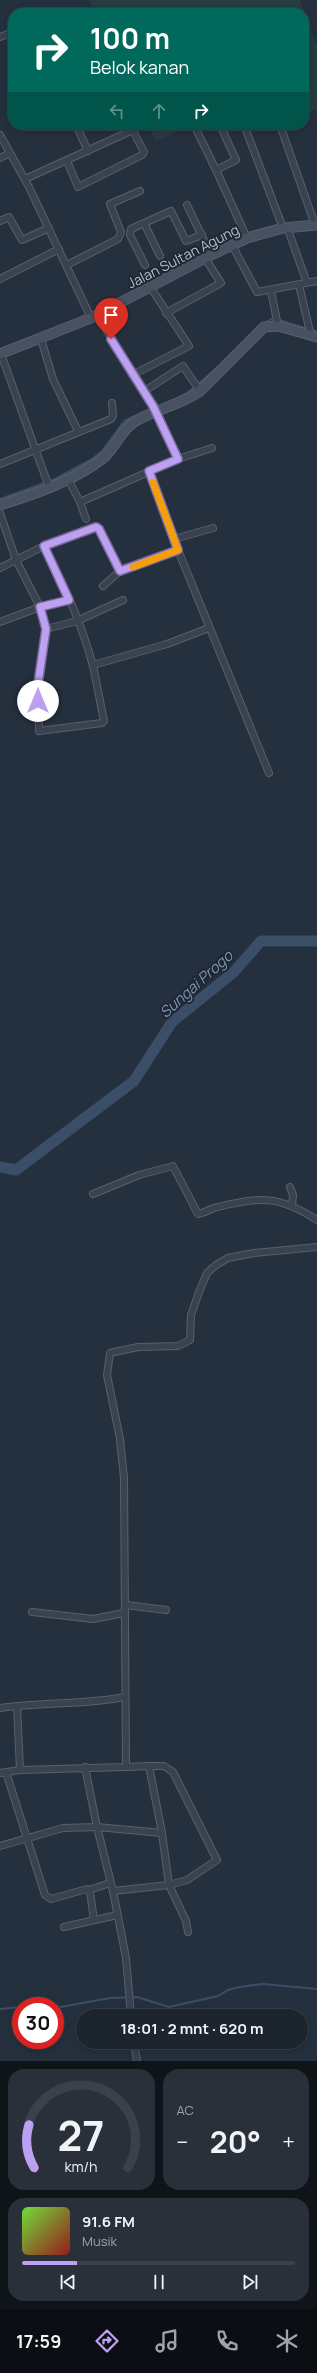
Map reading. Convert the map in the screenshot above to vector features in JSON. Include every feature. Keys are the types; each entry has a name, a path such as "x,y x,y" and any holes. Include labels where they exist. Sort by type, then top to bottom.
{"street":[{"path":"78,130 88,151"},
{"path":"25,179 88,151 127,130"},
{"path":"67,161 78,187 142,155 144,152 132,130"},
{"path":"196,130 247,238"},
{"path":"216,170 236,160 222,130"},
{"path":"246,130 306,283"},
{"path":"282,130 316,225"},
{"path":"0,135 25,179 94,317 155,409 178,459"},
{"path":"0,158 10,153"},
{"path":"67,265 118,239 121,232 110,204 140,191"},
{"path":"166,313 221,283 208,256 202,235 187,205"},
{"path":"145,265 129,232 144,223 171,211 186,241 202,235"},
{"path":"0,221 9,217 22,240 49,228"},
{"path":"144,223 160,256"},
{"name":"Jalan Sultan Agung","path":"0,354 94,317 151,288 208,256 247,238 285,228 316,225"},
{"path":"232,245 256,291 271,291 317,281"},
{"path":"0,279 59,249"},
{"path":"299,285 314,336"},
{"path":"132,375 188,346 151,288"},
{"path":"271,291 278,326"},
{"path":"0,505 48,483 68,479 104,458 132,423 155,409 190,398 200,391 260,330 270,326 278,326 314,336"},
{"path":"41,339 53,379 78,431"},
{"path":"0,354 48,483"},
{"path":"143,392 183,366 200,391"},
{"path":"0,464 113,417 112,403"},
{"path":"80,502 178,459 212,448"},
{"path":"149,471 178,550 269,773"},
{"path":"68,479 80,502 86,518"},
{"path":"0,513 16,560 40,607 46,629 38,684 40,731 103,722 93,665 69,600 44,546"},
{"path":"0,568 44,546 96,527 99,529 120,571"},
{"path":"174,539 214,528"},
{"path":"103,586 120,571 178,550"},
{"path":"0,622 40,607 69,600"},
{"path":"46,629 77,621 123,600"},
{"path":"93,665 167,644 209,628"},
{"path":"93,1194 139,1175 173,1166 198,1214 216,1207 244,1201 279,1200 317,1220"},
{"path":"290,1187 294,1195 292,1206"},
{"path":"126,1767 124,1478 120,1439 107,1375 110,1353 138,1348 178,1346 190,1340 192,1336 191,1315 203,1280 216,1265 228,1258 254,1253 317,1247"},
{"path":"126,1604 166,1610"},
{"path":"32,1612 93,1619 124,1613"},
{"path":"0,1708 96,1703 125,1697"},
{"path":"17,1706 20,1770"},
{"path":"149,1766 162,1833 169,1885 186,1921 188,1932"},
{"path":"110,1882 89,1890 51,1899 46,1897 3,1772 85,1767 164,1766 173,1772 217,1860 186,1880 169,1885 112,1891"},
{"path":"85,1767 126,1958 130,2009"},
{"path":"0,1846 26,1837 63,1828 97,1827 162,1833"},
{"path":"89,1890 94,1920"},
{"path":"64,1927 117,1915"},
{"path":"135,2049 137,2061"}],"green space":[{"path":"89,0 300,0 303,8 92,8"},
{"path":"309,24 317,46 317,109 309,111"},
{"path":"150,130 180,130 156,141"}],"waterway":[{"path":"263,324 273,318 308,329"},
{"path":"248,337 255,330"},
{"path":"312,330 317,332"},
{"path":"167,403 186,394 217,368"},
{"path":"0,499 55,479 92,459 102,451 124,421 148,410"},
{"name":"Sungai Progo","path":"0,1167 16,1170 134,1081 172,1022 234,972 261,941 317,941"},
{"path":"64,2006 110,1998 137,1997 169,2007 218,1996 228,1990 239,1987 263,1984 317,1989"},
{"path":"0,2009 12,2008"}],"slow traffic":[{"path":"133,567 155,560 178,550 153,482"}],"route":[{"path":"38,701 38,684 46,629 40,607 69,600 64,584 44,546 96,527 99,529 120,571 155,560 178,550 149,471 178,459 153,406 111,339"}]}
